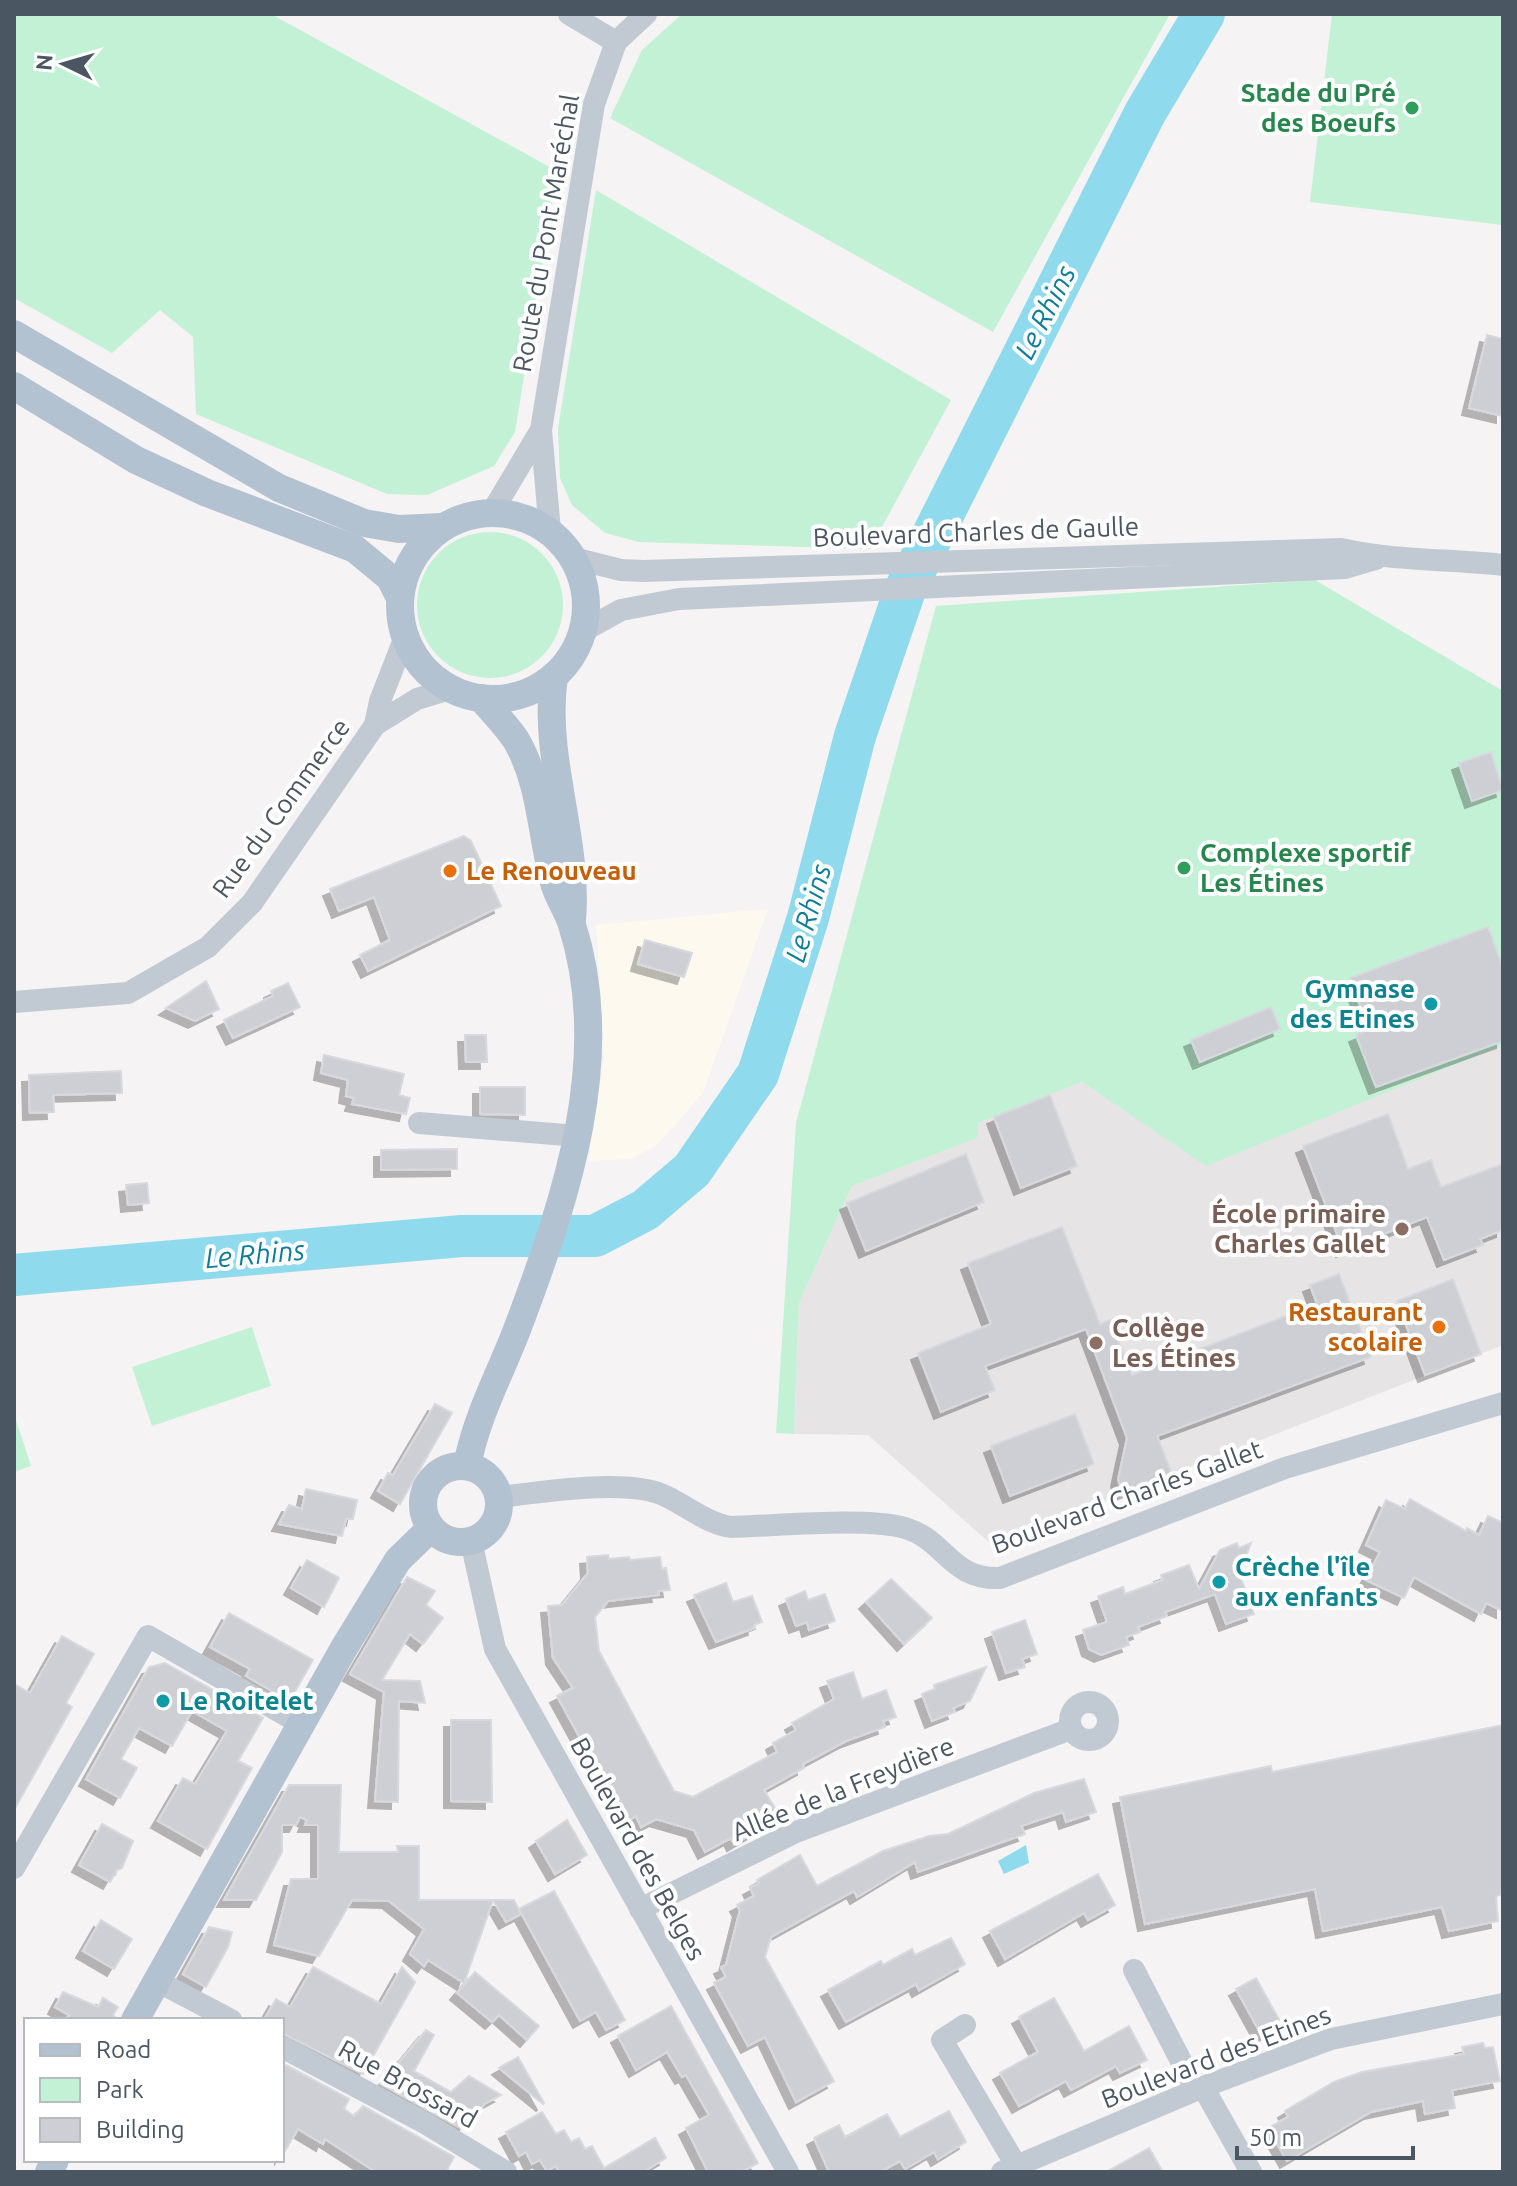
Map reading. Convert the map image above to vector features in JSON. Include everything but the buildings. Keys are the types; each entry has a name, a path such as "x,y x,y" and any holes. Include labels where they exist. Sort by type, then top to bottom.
{"main road":[{"path":"14,334 279,488 364,523 399,529 442,527"},
{"path":"14,386 150,466 207,493 355,549 390,578 400,598 405,637 423,667 450,689 481,698 520,695 554,676 572,656 583,631 585,593 573,558 550,531 522,517 492,512 466,516 442,527 421,546 407,570 400,598"},
{"path":"467,1466 475,1427 521,1320 569,1174 578,1136 588,1024 572,925 576,882 553,751 551,709 554,676"},
{"path":"481,698 516,740 530,771 555,887 572,925"},
{"path":"467,1466 488,1476 499,1497 500,1509 490,1529 471,1541 449,1541 431,1528 423,1506 428,1485 445,1469 467,1466"},
{"path":"136,2018 301,1724 398,1560 431,1528"}],"street":[{"path":"569,14 616,42"},
{"name":"Route du Pont Maréchal","path":"550,531 541,430 594,104 616,42 646,14"},
{"name":"Route du Pont Maréchal","path":"492,512 541,430"},
{"name":"Boulevard Charles de Gaulle","path":"573,558 595,565 644,571 1341,549 1381,558 1441,558 1503,565"},
{"name":"Boulevard Charles de Gaulle","path":"583,631 600,619 641,604 1345,568 1381,558"},
{"name":"Rue du Commerce","path":"14,1002 128,993 208,947 252,903 375,725 380,701 405,637"},
{"name":"Rue du Commerce","path":"375,725 417,699 450,689"},
{"path":"419,1123 578,1136"},
{"name":"Boulevard Charles Gallet","path":"499,1497 594,1489 649,1490 712,1524 731,1527 891,1525 927,1537 955,1566 981,1578 1000,1578 1285,1468 1503,1403"},
{"name":"Boulevard des Belges","path":"471,1541 495,1649 788,2172"},
{"path":"14,1868 148,1636 301,1724"},
{"name":"Allée de la Freydière","path":"640,1909 796,1832 1071,1729"},
{"path":"1134,1970 1199,2088 1251,2172"},
{"path":"157,1981 227,2018"},
{"name":"Boulevard des Etines","path":"1013,2170 1199,2088 1331,2039 1503,2004"},
{"path":"965,2025 942,2040 1013,2170"},
{"name":"Rue Brossard","path":"284,2048 425,2123 506,2172"}],"shaded area":[{"path":"768,909 703,1093 657,1145 631,1159 588,1161 604,1059 596,925"},
{"name":"Collège Les Étines","path":"1503,1045 1503,1345 992,1545 868,1435 794,1434 799,1303 852,1186 976,1138 978,1123 1082,1082 1206,1165"}],"green space":[{"path":"14,14 271,14 557,171 515,432 494,466 427,495 387,494 196,414 193,337 160,310 112,353 14,298"},
{"path":"682,14 1170,14 993,332 610,118 642,50"},
{"name":"Stade du Pré des Boeufs","path":"1332,14 1503,14 1503,225 1310,202"},
{"path":"596,190 951,400 870,549 639,542 605,533 572,505 560,478 558,429"},
{"path":"490,532 518,537 542,553 558,577 563,605 558,633 542,657 518,673 490,678 462,673 438,657 422,633 417,605 422,577 438,553 462,537"},
{"name":"Complexe sportif Les Étines","path":"1315,580 1503,691 1503,1045 1206,1166 1082,1082 978,1123 977,1138 852,1186 799,1303 794,1434 776,1433 796,1123 936,606"},
{"path":"252,1327 271,1386 152,1426 132,1367"},
{"path":"14,1414 31,1466 14,1472"}],"water":[{"path":"1026,1845 1029,1863 1004,1874 998,1861"}],"waterway":[{"name":"Le Rhins","path":"14,1275 462,1236 595,1236 645,1210 692,1170 758,1074 808,918 855,736 905,590 1145,113 1204,14"}],"place":[{"name":"Stade du Pré des Boeufs","path":"1412,108"},
{"name":"Complexe sportif Les Étines","path":"1184,868"},
{"name":"Le Renouveau","path":"450,871"},
{"name":"Gymnase des Etines","path":"1431,1004"},
{"name":"École primaire Charles Gallet","path":"1402,1229"},
{"name":"Restaurant scolaire","path":"1439,1327"},
{"name":"Collège Les Étines","path":"1096,1343"},
{"name":"Crèche l'île aux enfants","path":"1219,1582"},
{"name":"Le Roitelet","path":"163,1701"}]}
